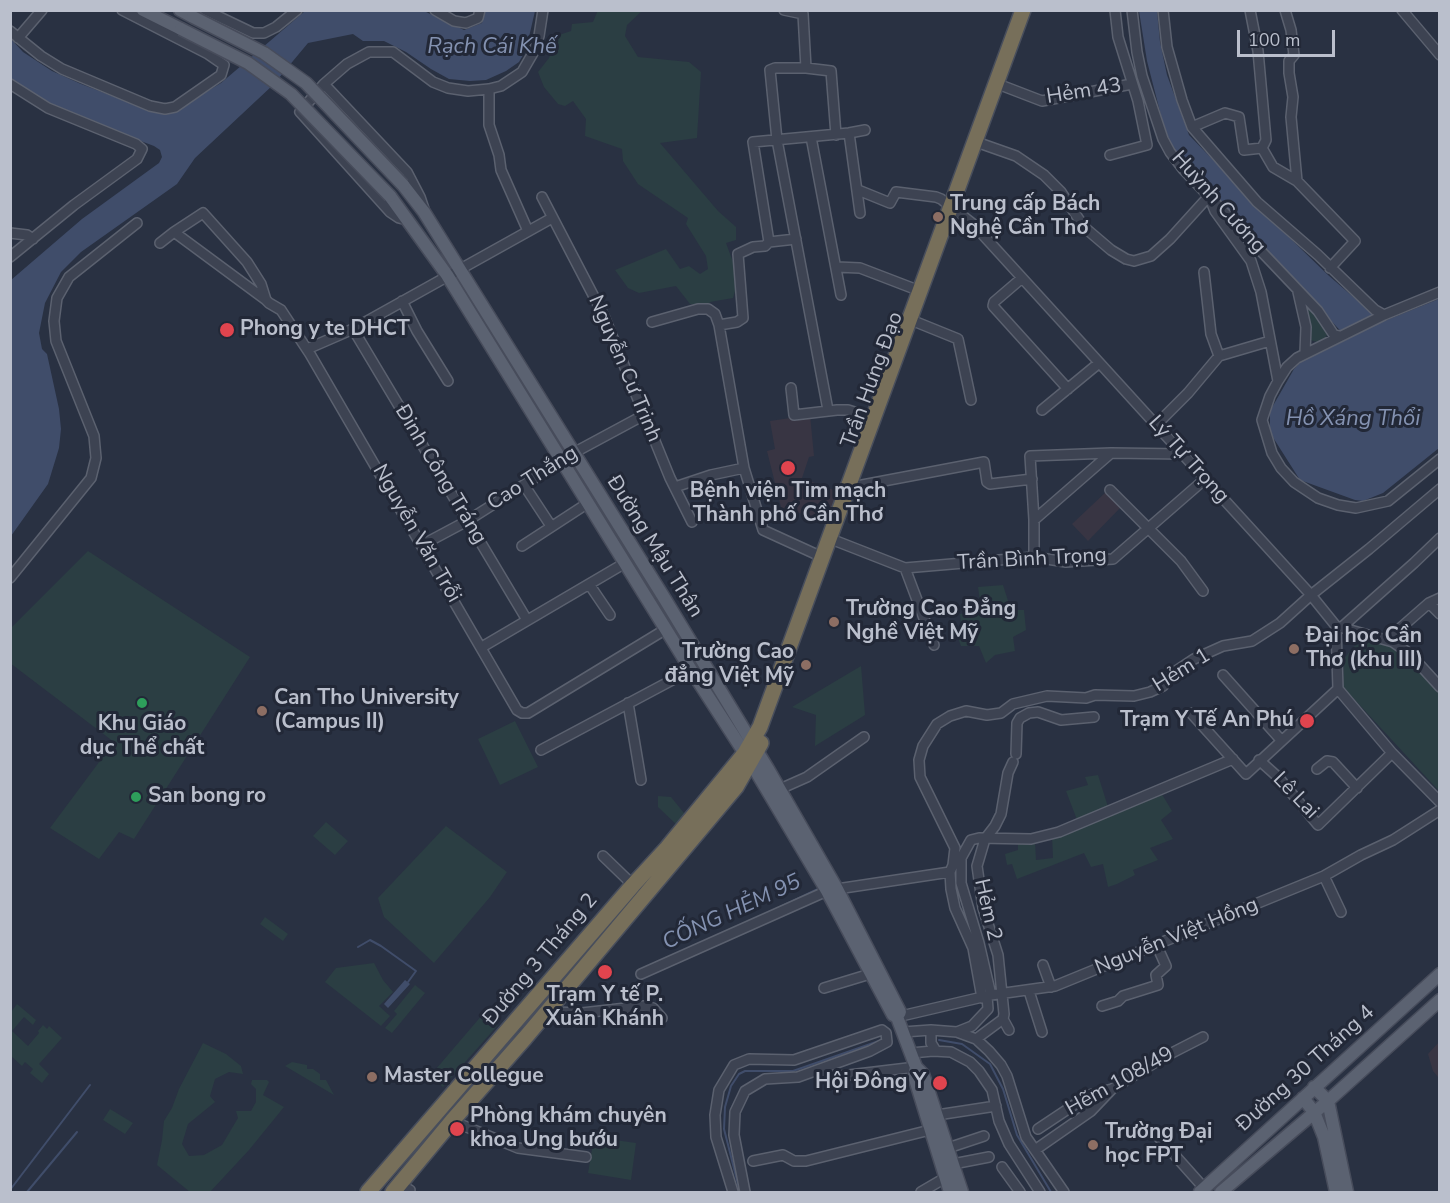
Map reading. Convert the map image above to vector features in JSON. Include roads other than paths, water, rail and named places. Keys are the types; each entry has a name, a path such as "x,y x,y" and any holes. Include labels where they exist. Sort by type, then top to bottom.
{"highway":[{"name":"Trần Hưng Đạo","path":"751,753 920,291 982,144 1023,10"},
{"name":"Trần Hưng Đạo","path":"751,753 767,730 916,322 954,210 1000,85 1031,10"},
{"name":"Đường 3 Tháng 2","path":"368,1192 393,1155 751,753"},
{"name":"Đường 3 Tháng 2","path":"405,1190 452,1121 549,1010 736,787 751,753"}],"main road":[{"name":"Đường Mậu Thân","path":"143,10 248,63 291,94 390,196 447,275 691,670 780,789 832,890 870,974 900,1026 916,1067 923,1074 962,1192"},
{"name":"Đường Mậu Thân","path":"180,10 264,53 306,83 403,185 424,212 663,596 900,1012 900,1026"},
{"path":"650,603 663,596"},
{"name":"Đường 30 Tháng 4","path":"1202,1190 1440,974"},
{"name":"Đường 30 Tháng 4","path":"1221,1192 1328,1101 1440,1000"},
{"path":"506,1026 525,1038"},
{"name":"Đường Mậu Thân","path":"916,1067 914,1076 950,1192"},
{"path":"1314,1087 1328,1101 1347,1192"},
{"path":"1303,1098 1314,1112 1324,1137 1336,1192"}],"street":[{"path":"10,31 41,56 62,69 150,106 165,109 175,107 221,75 224,65 208,54 122,10"},
{"path":"206,10 253,33 264,33 276,27 297,10"},
{"path":"435,10 454,21 466,23 478,18 480,10"},
{"path":"407,220 390,212 300,112 324,84 347,64 369,52 387,51 403,58 433,82 448,88 468,91 489,90 501,86 522,72 533,53 539,36 543,10"},
{"path":"784,10 803,14 806,69"},
{"path":"1110,155 1146,145 1138,101 1118,37 1115,10"},
{"name":"Huỳnh Cương","path":"1132,10 1142,76 1163,139 1170,152 1182,169 1318,311 1334,335 1340,336"},
{"name":"Huỳnh Cương","path":"1163,10 1167,46 1192,127 1257,202 1382,316"},
{"path":"1250,10 1258,51 1266,140 1262,148"},
{"path":"1285,10 1291,30 1294,55 1289,61 1289,73 1293,97 1291,117 1297,181"},
{"path":"1402,10 1440,55"},
{"path":"18,38 45,11"},
{"path":"828,410 777,140 770,70 775,68 831,71 836,135"},
{"path":"10,84 48,108 136,144 142,150 136,159 10,257"},
{"path":"324,84 407,172 420,197 424,212"},
{"name":"Hẻm 43","path":"1000,85 1042,101 1132,84"},
{"path":"489,90 489,124 499,155 501,170 528,231"},
{"path":"1192,127 1225,113 1239,117 1244,150 1262,148"},
{"path":"769,242 753,142 836,135 865,130"},
{"path":"849,133 860,213"},
{"path":"811,137 841,296"},
{"path":"982,144 1016,156 1044,175 1061,192 1084,227 1111,250 1134,261 1151,256 1170,239 1209,196 1215,211 1251,261 1263,300 1278,381"},
{"path":"1262,148 1273,167 1297,181 1355,241 1330,268"},
{"name":"Lý Tự Trọng","path":"858,190 890,203 896,192 936,197 973,224 1340,626"},
{"name":"Nguyễn Cư Trinh","path":"542,197 604,315 644,415 692,522"},
{"name":"Nguyễn Văn Trỗi","path":"160,243 202,213 247,262 261,284 266,300"},
{"path":"307,349 352,329 552,218"},
{"path":"10,578 91,478 96,458 94,436 56,341 54,321 57,298 69,277 137,223"},
{"name":"Nguyễn Văn Trỗi","path":"174,232 281,309 307,349 517,710 522,713 528,712 666,630"},
{"path":"10,233 27,235 33,239"},
{"path":"719,325 737,322 743,318 738,254 753,247 765,246 769,242 796,239"},
{"path":"837,267 860,268 920,291"},
{"path":"1204,272 1211,334 1219,356"},
{"path":"1022,278 994,302 993,306 1068,389"},
{"path":"1297,290 1306,327 1305,353"},
{"path":"1439,461 1388,501 1356,508 1318,498 1294,482 1281,468 1266,436 1262,420 1278,381 1287,367 1305,353 1382,316 1440,292"},
{"path":"402,301 417,331 448,381"},
{"path":"652,322 698,309 708,309 715,314 719,325 744,468 763,530 822,557"},
{"path":"916,322 958,339 971,400"},
{"name":"Đinh Công Tráng","path":"352,329 527,620"},
{"path":"1156,425 1188,393 1219,356 1270,341"},
{"path":"1042,410 1099,363"},
{"path":"792,388 794,415 828,410 848,410 873,418"},
{"name":"Cao Thắng","path":"422,545 467,521 561,460 644,415"},
{"path":"1034,520 1111,453"},
{"path":"1034,557 1030,456 1111,453 1183,454"},
{"path":"857,486 984,462 987,482 990,484 1032,479"},
{"path":"675,487 711,475 744,468"},
{"name":"Trần Bình Trọng","path":"836,542 905,568 1034,557 1066,562 1113,559 1205,478"},
{"path":"524,485 551,526"},
{"name":"Hẻm 1","path":"987,996 973,948 955,908 950,872 955,848 920,777 919,760 923,746 937,724 950,716 966,711 987,715 1001,713 1013,704 1047,696 1086,698 1095,695 1134,696 1163,686 1176,671 1194,659 1223,646 1252,641 1265,634 1440,489"},
{"path":"1110,490 1181,561 1203,591"},
{"path":"522,546 588,503"},
{"path":"1440,538 1340,626 1338,689 1392,753 1440,802"},
{"path":"482,647 625,563"},
{"path":"905,568 934,645"},
{"path":"589,584 610,615"},
{"path":"1393,642 1397,631 1430,603 1440,598"},
{"path":"1430,603 1440,614"},
{"path":"1340,626 1393,642 1410,654 1440,687"},
{"path":"541,750 691,670"},
{"path":"1223,675 1281,740"},
{"name":"Lê Lai","path":"1191,713 1246,774 1338,689"},
{"path":"628,703 641,780"},
{"name":"Hẻm 2","path":"1003,994 998,955 983,908 977,866 984,839 1001,814 1008,773 1014,758 1017,723 1020,718 1029,713 1038,712 1061,720 1094,717"},
{"path":"780,789 807,777 864,737"},
{"name":"Lê Lai","path":"1259,760 1279,778 1318,825 1392,753"},
{"path":"957,1032 972,1026 988,1009 979,943 964,892 960,867 963,853 971,840 1031,839 1059,832 1233,759"},
{"name":"Lê Lai","path":"1317,769 1327,761 1333,762 1357,788"},
{"name":"Nguyễn Việt Hồng","path":"900,1026 987,996 1051,987 1156,946 1324,876 1394,840 1440,810"},
{"path":"603,856 633,885"},
{"path":"641,974 832,890 950,872"},
{"path":"1324,876 1341,912"},
{"path":"1102,1006 1118,1001 1123,996 1158,985 1156,975 1166,966 1156,946"},
{"path":"1043,965 1051,987"},
{"path":"824,988 870,974"},
{"path":"1029,991 1041,1032"},
{"path":"1003,994 1003,1019 1009,1030"},
{"path":"549,1010 582,1013 644,1006 653,1008 662,1018"},
{"path":"976,1040 1003,1019"},
{"path":"745,1192 734,1135 735,1112 742,1095 751,1086 765,1079 798,1077 870,1051 887,1042 900,1026"},
{"path":"733,1192 716,1137 715,1115 719,1090 734,1065 749,1059 794,1060 900,1026 957,1032 976,1040 1001,1065 1007,1076 1026,1137 1064,1192"},
{"path":"882,1030 886,1033 887,1042"},
{"path":"931,1030 931,1042 936,1051"},
{"name":"Hẽm 108/49","path":"1038,1129 1089,1095 1112,1089 1164,1057 1203,1037"},
{"path":"911,1053 951,1052 979,1071 992,1090 999,1122 1009,1144 1040,1192"},
{"path":"816,1071 824,1078 916,1067"},
{"path":"1035,1150 1091,1111 1112,1089"},
{"path":"937,1115 996,1107"},
{"path":"452,1121 518,1148 586,1157"},
{"path":"753,1161 783,1155 794,1161 806,1161 930,1130"},
{"path":"1155,1133 1202,1190"},
{"path":"948,1148 984,1136"},
{"path":"953,1164 989,1156"},
{"path":"1002,1167 1020,1192"},
{"path":"921,1192 945,1178"}],"water":[{"name":"Rạch Cái Khế","path":"305,11 424,11 464,30 482,23 485,11 535,11 526,50 519,62 486,80 449,79 384,41 363,41 353,34 308,43 273,85 195,158 177,184 81,252 61,272 45,303 39,333 42,349 47,354 59,409 61,429 59,448 48,484 11,536 11,280 82,219 159,163 162,157 160,150 154,146 53,108 11,82 11,39 23,52 52,71 81,84 149,110 178,109 221,83"},
{"name":"Hồ Xáng Thổi","path":"1139,11 1157,11 1160,42 1167,75 1189,135 1328,275 1382,322 1439,299 1439,448 1383,493 1363,501 1355,500 1300,480 1274,439 1270,431 1270,411 1294,369 1303,360 1348,339 1181,159 1167,139 1147,61"},
{"path":"405,980 410,984 388,1008 384,1004"}],"waterway":[{"name":"CỐNG HẺM 95","path":"780,907 818,889"},
{"path":"358,947 370,940 381,946 416,971 408,982"},
{"path":"939,1040 962,1044 990,1064 1003,1089 1017,1135 1051,1192"},
{"path":"740,1192 724,1129 725,1107 731,1086 739,1074 745,1071 793,1071 879,1041"},
{"path":"10,1190 90,1085"},
{"path":"27,1192 77,1132"}],"place":[{"name":"Trung cấp Bách Nghệ Cần Thơ","path":"938,217"},
{"name":"Phong y te DHCT","path":"227,330"},
{"name":"Bệnh viện Tim mạch Thành phố Cần Thơ","path":"788,468"},
{"name":"Trường Cao Đẳng Nghề Việt Mỹ","path":"834,622"},
{"name":"Đại học Cần Thơ (khu III)","path":"1294,649"},
{"name":"Trường Cao đẳng Việt Mỹ","path":"806,665"},
{"name":"Khu Giáo dục Thể chất","path":"142,703"},
{"name":"Can Tho University (Campus II)","path":"262,711"},
{"name":"Trạm Y Tế An Phú","path":"1307,721"},
{"name":"San bong ro","path":"136,797"},
{"name":"Trạm Y tế P. Xuân Khánh","path":"605,972"},
{"name":"Master Collegue","path":"372,1077"},
{"name":"Hội Đông Y","path":"940,1083"},
{"name":"Phòng khám chuyên khoa Ung bướu","path":"457,1129"},
{"name":"Trường Đại học FPT","path":"1093,1145"}]}
